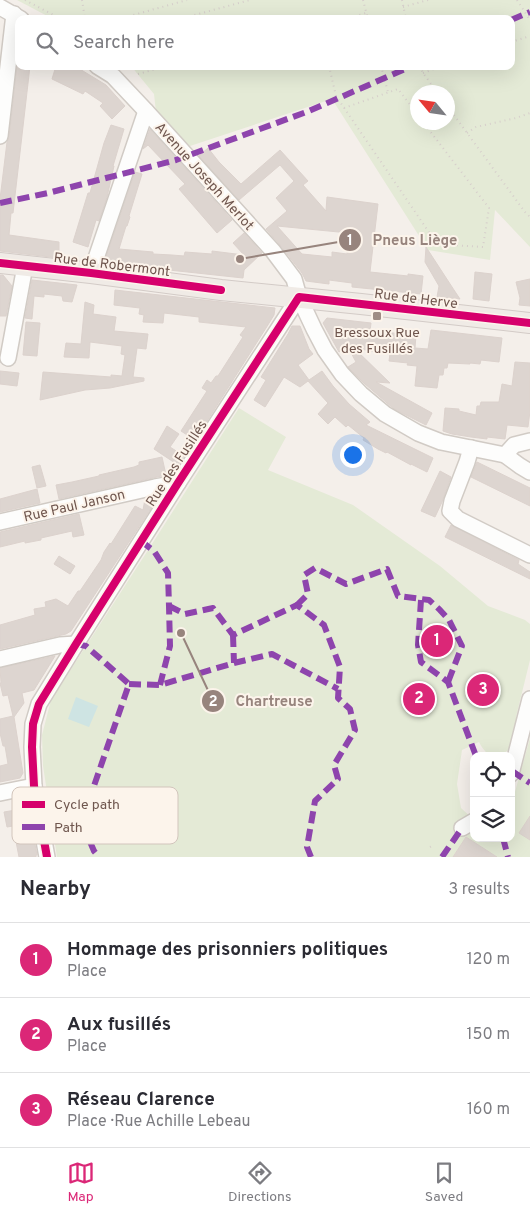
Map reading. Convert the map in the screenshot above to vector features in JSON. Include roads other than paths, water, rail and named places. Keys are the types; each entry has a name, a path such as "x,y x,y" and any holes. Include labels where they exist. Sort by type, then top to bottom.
{"main road":[{"name":"Rue de Robermont","path":"0,263 222,290 300,297"},
{"name":"Rue de Herve","path":"300,297 530,324"}],"street":[{"path":"0,7 16,15"},
{"path":"0,136 15,36"},
{"name":"Avenue Joseph Merlot","path":"103,70 113,76 146,111 273,251 294,279 300,297 325,350 342,374 361,394 385,414 418,433 441,442 505,455"},
{"path":"91,273 146,111"},
{"path":"8,358 25,266"},
{"name":"Rue des Fusillés","path":"34,786 33,724 39,704 178,482 300,297"},
{"path":"530,441 514,445 505,455 530,472"},
{"path":"471,448 450,511 458,519 530,555"},
{"name":"Rue Paul Janson","path":"0,522 178,482"},
{"path":"0,659 60,645 76,644"},
{"path":"515,757 530,699"},
{"path":"29,787 34,786"},
{"name":"Rue des Fusillés","path":"45,844 47,857"}],"place":[{"name":"Pneus Liège","path":"240,259"},
{"name":"Bressoux Rue des Fusillés","path":"377,316"},
{"name":"Chartreuse","path":"181,633"},
{"name":"Hommage des prisonniers politiques","path":"437,641"},
{"name":"Réseau Clarence","path":"483,690"},
{"name":"Aux fusillés","path":"419,699"}]}
